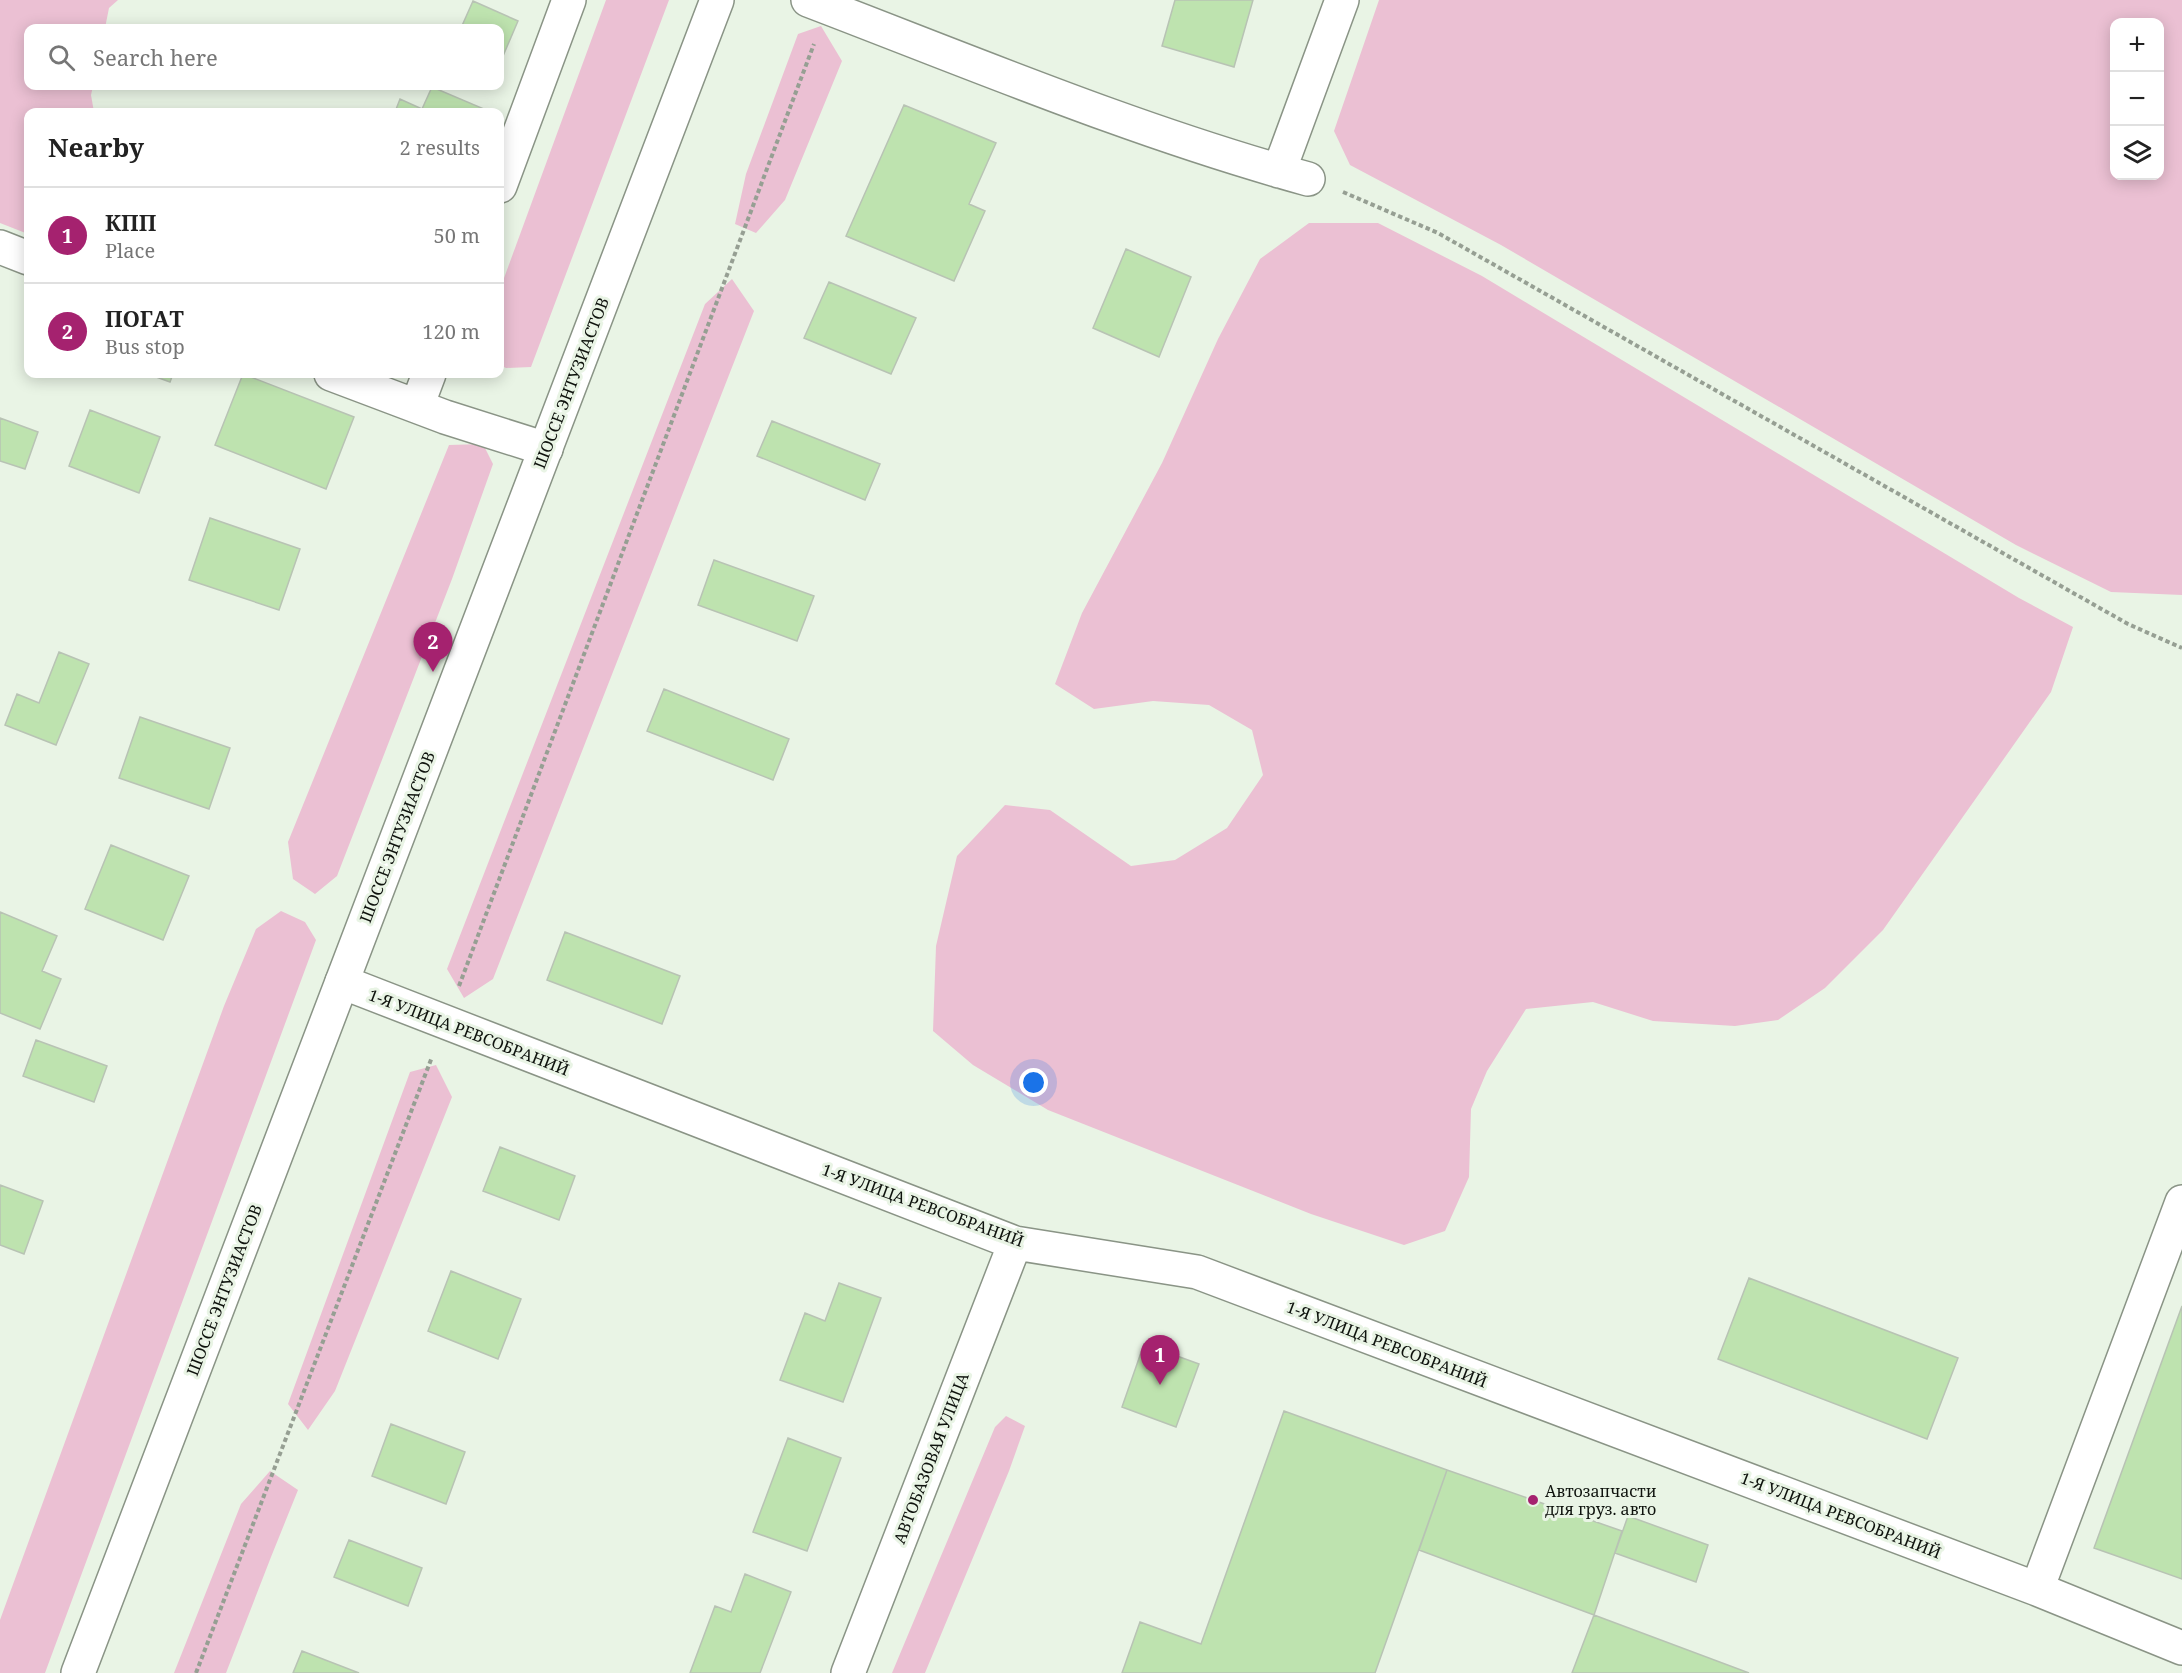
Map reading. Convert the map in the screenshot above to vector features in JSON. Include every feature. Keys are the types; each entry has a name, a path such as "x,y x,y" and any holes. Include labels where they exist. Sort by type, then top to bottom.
{"street":[{"path":"504,175 569,0"},
{"name":"ШОССЕ ЭНТУЗИАСТОВ","path":"78,1673 717,0"},
{"path":"818,4 1097,110 1294,175 1342,0"},
{"path":"0,247 24,256"},
{"path":"342,378 445,417 546,449"},
{"path":"417,406 428,378"},
{"name":"1-Я УЛИЦА РЕВСОБРАНИЙ","path":"342,982 1015,1243 1197,1272 2037,1589 2182,1648"},
{"path":"2037,1589 2182,1202"},
{"name":"АВТОБАЗОВАЯ УЛИЦА","path":"848,1673 1015,1243"}],"path":[{"path":"196,1673 445,1023 818,4"},
{"path":"1294,175 1354,196 1438,233 2128,624 2182,648"}],"shaded area":[{"path":"0,0 118,0 109,8 106,24 24,24 24,90 92,90 93,108 24,108 24,232 0,223"},
{"path":"606,0 669,0 531,367 504,367 504,278"},
{"path":"1379,0 2182,0 2182,595 2111,592 2016,545 1501,245 1350,165 1334,131"},
{"path":"821,26 842,61 785,200 756,233 735,224 746,174 798,34"},
{"path":"1309,223 1378,223 1482,276 2019,598 2073,627 2051,692 1883,930 1825,988 1778,1020 1735,1026 1653,1021 1593,1002 1526,1009 1487,1071 1471,1109 1469,1177 1445,1231 1404,1245 1311,1214 1048,1110 973,1065 933,1031 936,946 957,856 1005,805 1050,810 1131,866 1175,860 1227,828 1263,775 1252,730 1209,705 1153,701 1094,709 1055,684 1082,613 1162,463 1218,339 1260,259"},
{"path":"732,279 754,311 493,979 464,998 447,969 705,304"},
{"path":"483,444 493,464 452,579 337,876 315,894 293,879 288,842 449,445"},
{"path":"281,911 305,922 316,940 45,1673 0,1673 0,1620 224,1006 256,929"},
{"path":"436,1065 452,1097 335,1391 308,1430 288,1404 410,1072"},
{"path":"1006,1416 1025,1426 1009,1471 925,1673 892,1673 995,1427"},
{"path":"270,1471 298,1490 226,1673 174,1673 241,1504"}],"building":[{"path":"1175,0 1253,0 1234,67 1162,46"},
{"path":"473,1 518,21 504,54 504,24 463,24"},
{"path":"431,90 439,90 482,108 422,108"},
{"path":"400,99 420,108 397,108"},
{"path":"904,105 996,143 969,204 985,211 954,281 846,236"},
{"path":"1126,249 1191,277 1159,357 1093,328"},
{"path":"829,282 916,318 891,374 804,338"},
{"path":"159,378 172,378 170,382"},
{"path":"241,378 253,378 354,417 326,489 215,445"},
{"path":"90,410 160,437 139,493 69,466"},
{"path":"0,418 38,432 25,469 0,461"},
{"path":"772,421 880,464 865,500 757,456"},
{"path":"210,518 300,549 279,610 189,580"},
{"path":"714,560 814,596 797,641 698,605"},
{"path":"59,652 89,664 56,745 5,725 17,694 39,703"},
{"path":"664,689 789,739 773,780 647,731"},
{"path":"140,717 230,748 209,809 119,778"},
{"path":"111,845 189,876 163,940 85,909"},
{"path":"0,912 57,936 42,971 61,979 40,1029 0,1013"},
{"path":"565,932 680,976 662,1024 547,980"},
{"path":"36,1040 107,1066 94,1102 23,1076"},
{"path":"500,1147 575,1176 559,1220 483,1191"},
{"path":"0,1185 43,1201 24,1254 0,1245"},
{"path":"451,1271 521,1299 498,1359 428,1331"},
{"path":"1749,1278 1958,1358 1927,1439 1718,1359"},
{"path":"839,1283 881,1298 843,1402 780,1380 805,1313 825,1321"},
{"path":"2182,1306 2182,1579 2094,1548"},
{"path":"1144,1344 1199,1364 1176,1427 1122,1407"},
{"path":"1284,1411 1447,1470 1375,1673 1122,1673 1140,1622 1201,1644"},
{"path":"391,1424 465,1452 446,1504 372,1476"},
{"path":"788,1438 841,1458 807,1551 753,1532"},
{"path":"1447,1470 1622,1531 1594,1615 1419,1550"},
{"path":"1628,1516 1708,1545 1696,1582 1615,1553"},
{"path":"349,1540 422,1568 408,1606 334,1577"},
{"path":"745,1574 791,1592 760,1673 690,1673 715,1606 731,1612"},
{"path":"1594,1615 1749,1673 1572,1673"},
{"path":"302,1651 359,1673 293,1673"}],"place":[{"name":"ПОГАТ","path":"433,672"},
{"name":"КПП","path":"1160,1385"},
{"name":"Автозапчасти для груз. авто","path":"1533,1500"}]}
